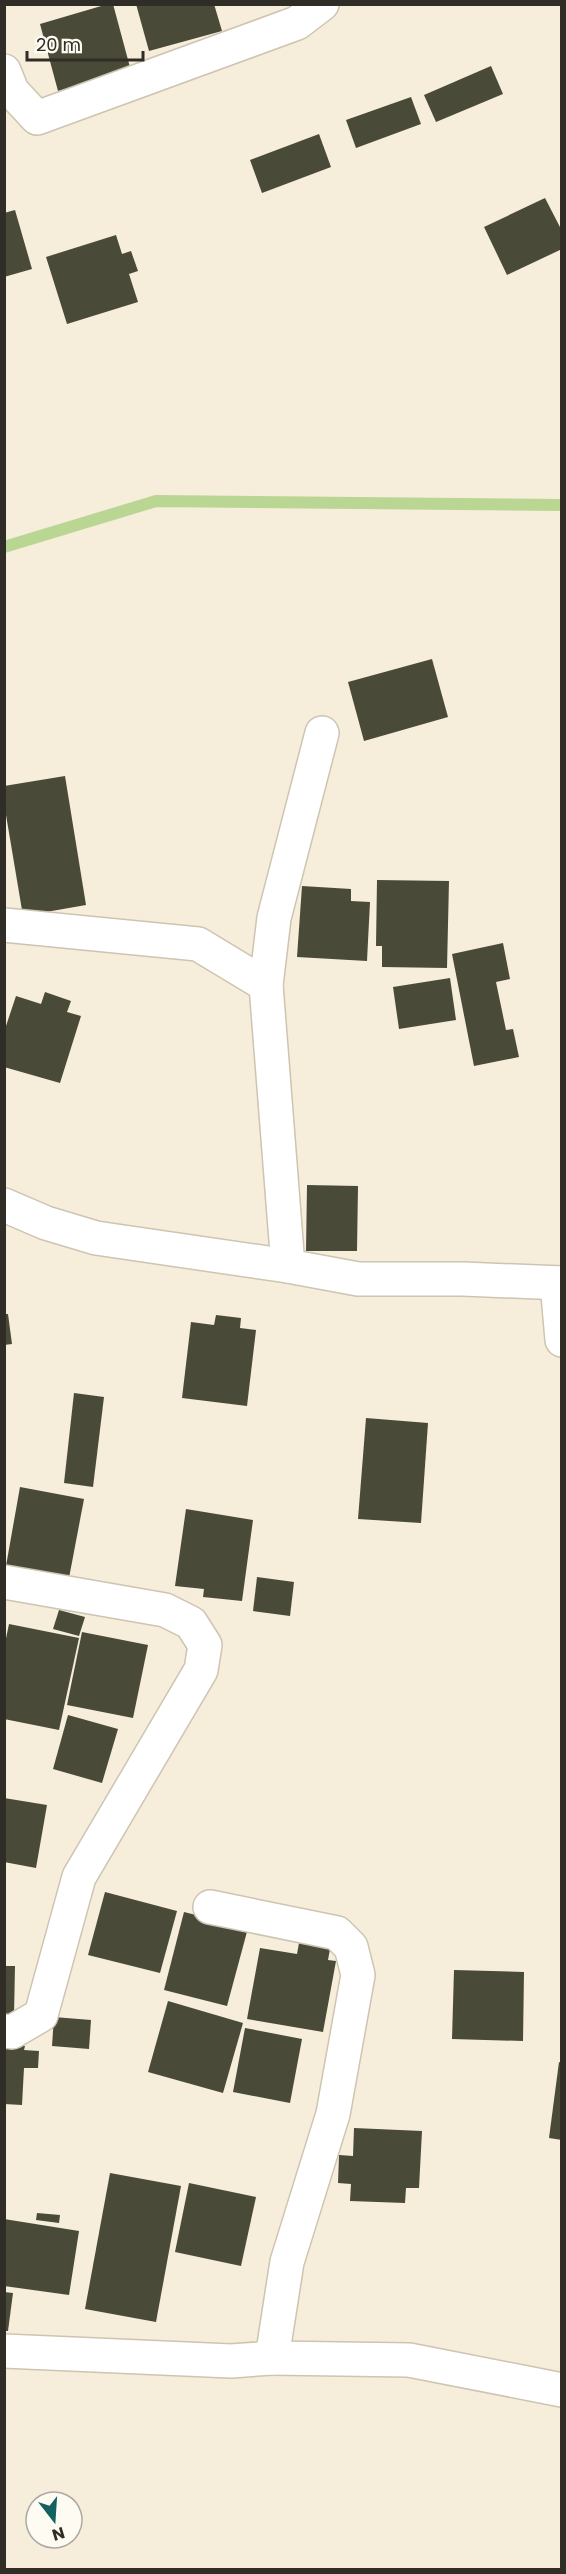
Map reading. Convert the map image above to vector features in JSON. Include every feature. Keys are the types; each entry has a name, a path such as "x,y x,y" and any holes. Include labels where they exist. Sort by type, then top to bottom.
{"street":[{"path":"4,71 12,91 37,118 297,23 322,4"},
{"path":"288,1266 266,985 274,918 322,733"},
{"path":"4,925 198,944 266,985"},
{"path":"4,1205 46,1223 96,1238 288,1266 358,1279 463,1279 559,1283 561,1340"},
{"path":"4,1582 165,1610 191,1623 206,1646 201,1670 79,1877 40,2015 12,2031 4,2031"},
{"path":"210,1907 337,1933 351,1947 358,1975 333,2114 287,2262 272,2358"},
{"path":"4,2351 231,2361 272,2358 409,2360 561,2390"}],"building":[{"path":"113,4 131,71 58,91 40,24"},
{"path":"136,4 214,4 222,31 149,51"},
{"path":"491,66 503,94 436,122 424,95"},
{"path":"411,97 421,124 356,148 346,120"},
{"path":"319,134 331,167 262,193 250,160"},
{"path":"545,198 562,231 562,249 507,275 484,227"},
{"path":"15,210 32,269 4,277 4,213"},
{"path":"116,235 122,254 131,251 138,271 129,274 138,302 67,324 46,257"},
{"path":"432,659 448,717 364,741 348,682"},
{"path":"65,776 86,905 23,916 4,803 4,786"},
{"path":"377,880 449,881 447,968 382,967 382,946 376,946"},
{"path":"302,886 351,889 351,901 370,902 367,961 297,957"},
{"path":"503,943 510,979 496,982 506,1030 513,1029 519,1057 474,1066 452,954"},
{"path":"450,978 456,1020 399,1029 393,987"},
{"path":"45,992 71,1001 67,1012 81,1016 60,1083 4,1067 4,1032 16,996 41,1004"},
{"path":"307,1185 358,1186 357,1251 306,1251"},
{"path":"4,1314 8,1314 12,1344 4,1345"},
{"path":"216,1315 241,1318 240,1328 256,1330 247,1406 182,1398 191,1322 214,1325"},
{"path":"74,1393 104,1397 93,1487 64,1483"},
{"path":"366,1418 428,1423 421,1523 358,1519"},
{"path":"20,1487 84,1499 69,1578 6,1566"},
{"path":"186,1509 253,1520 242,1601 203,1597 204,1589 175,1586"},
{"path":"257,1577 294,1582 290,1616 253,1611"},
{"path":"59,1610 85,1617 79,1636 53,1629"},
{"path":"9,1624 79,1638 59,1730 4,1719 4,1648"},
{"path":"82,1632 148,1645 133,1718 67,1705"},
{"path":"68,1715 118,1729 102,1783 53,1769"},
{"path":"4,1798 47,1805 36,1868 4,1862"},
{"path":"105,1892 177,1911 160,1973 88,1955"},
{"path":"184,1912 248,1928 227,2006 164,1990"},
{"path":"299,1943 330,1949 328,1960 336,1961 323,2032 247,2019 260,1948 297,1954"},
{"path":"4,1966 15,1966 14,2015 4,2015"},
{"path":"454,1970 524,1972 523,2041 452,2039"},
{"path":"168,2001 243,2023 223,2093 148,2072"},
{"path":"54,2017 91,2020 89,2049 52,2046"},
{"path":"245,2028 302,2039 290,2103 233,2092"},
{"path":"4,2046 25,2046 24,2050 39,2051 38,2068 24,2068 22,2105 4,2104"},
{"path":"559,2062 562,2063 562,2140 549,2138"},
{"path":"354,2128 422,2131 419,2188 406,2188 405,2203 350,2201 351,2184 338,2183 339,2155 353,2156"},
{"path":"110,2173 181,2186 156,2322 85,2309"},
{"path":"189,2183 256,2197 241,2266 175,2252"},
{"path":"37,2213 60,2215 59,2223 36,2220"},
{"path":"4,2219 79,2231 69,2295 4,2286"},
{"path":"4,2292 13,2293 8,2331 4,2331"}],"waterway":[{"path":"4,547 156,501 562,505"}]}
